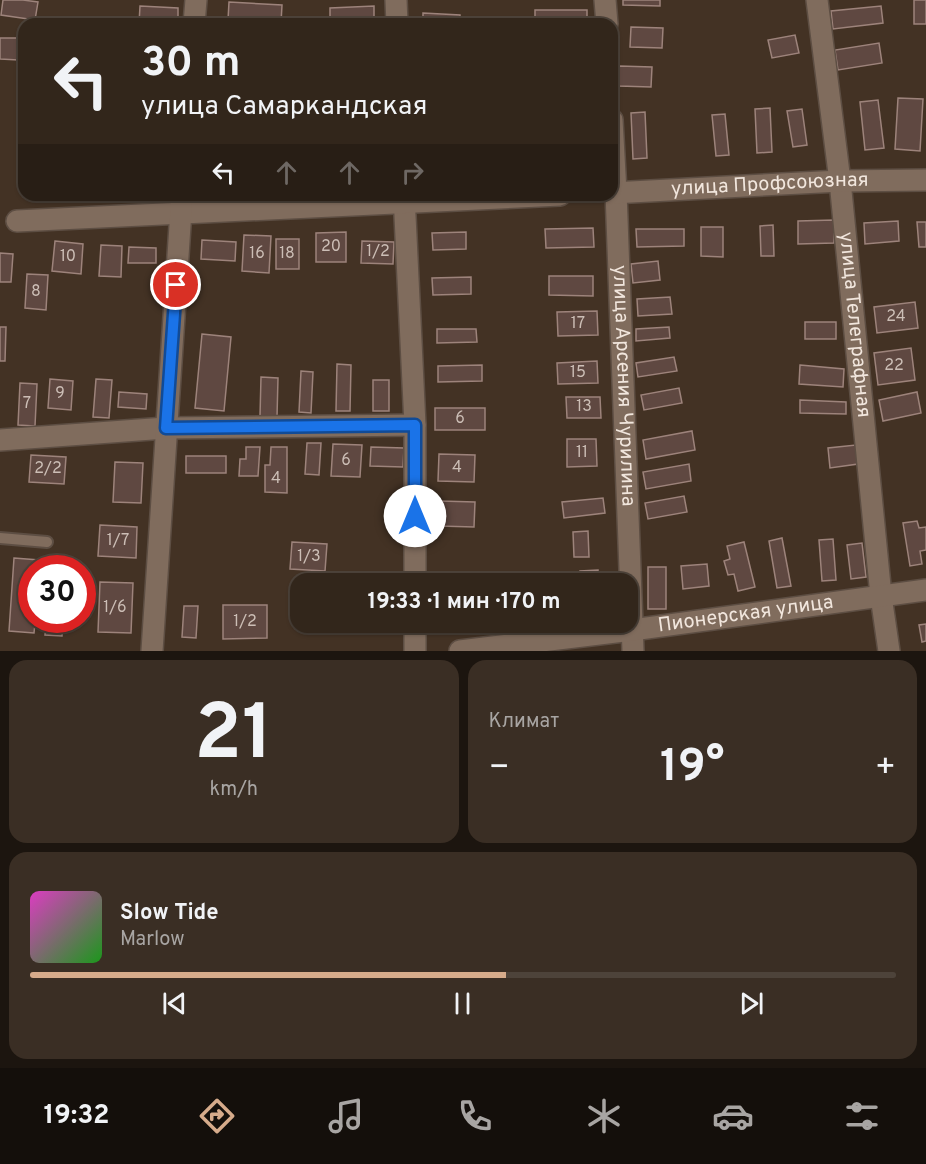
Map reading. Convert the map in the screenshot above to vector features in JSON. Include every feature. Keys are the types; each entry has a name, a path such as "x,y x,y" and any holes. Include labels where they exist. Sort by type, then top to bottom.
{"street":[{"path":"194,18 196,0"},
{"path":"396,0 397,18"},
{"path":"605,0 606,18"},
{"name":"улица Телеграфная","path":"817,0 840,181 881,596 889,651"},
{"name":"улица Профсоюзная","path":"618,192 840,181 926,180"},
{"path":"17,221 181,204 315,201"},
{"path":"404,201 415,425 415,573"},
{"name":"улица Арсения Чурилина","path":"614,201 632,641"},
{"path":"152,651 181,204"},
{"path":"0,440 166,428 415,425"},
{"name":"Пионерская улица","path":"459,651 632,641 926,590"},
{"path":"415,633 415,651"}],"lane":[{"path":"0,538 47,542"}],"building":[{"path":"3,0 38,2 35,18 1,15"},
{"path":"623,0 660,0 660,6 623,5"},
{"path":"914,0 926,0 926,24 914,24"},
{"path":"229,2 282,5 281,18 228,18"},
{"path":"140,6 178,8 178,18 139,18"},
{"path":"374,6 374,18 330,18 330,8"},
{"path":"881,6 883,23 833,29 831,11"},
{"path":"535,10 587,10 587,18 535,18"},
{"path":"423,13 460,15 460,18 423,18"},
{"path":"631,27 663,28 662,48 630,47"},
{"path":"795,35 799,53 772,58 768,40"},
{"path":"0,38 18,38 18,60 0,59"},
{"path":"879,43 882,63 838,70 835,50"},
{"path":"619,66 652,67 651,87 619,86"},
{"path":"898,98 923,99 920,151 895,149"},
{"path":"878,100 884,148 865,150 860,102"},
{"path":"770,108 772,152 757,153 755,109"},
{"path":"802,109 807,145 793,147 787,111"},
{"path":"645,112 647,158 633,159 631,113"},
{"path":"725,114 729,155 716,156 712,115"},
{"path":"834,220 834,243 798,244 798,221"},
{"path":"898,221 899,241 865,244 864,223"},
{"path":"917,222 926,222 926,247 919,247"},
{"path":"773,225 774,256 761,256 760,226"},
{"path":"701,227 723,227 723,257 701,256"},
{"path":"593,228 594,247 546,248 545,229"},
{"path":"636,229 684,229 684,246 637,247"},
{"path":"346,232 346,262 316,262 316,233"},
{"path":"466,232 466,249 433,250 432,233"},
{"path":"244,235 271,236 269,273 242,271"},
{"path":"276,239 299,239 299,269 276,269"},
{"path":"202,240 236,242 235,261 201,259"},
{"path":"55,241 83,244 81,274 52,271"},
{"path":"362,241 394,242 393,264 361,263"},
{"path":"101,245 122,246 121,277 99,276"},
{"path":"129,247 156,248 156,263 128,263"},
{"path":"0,253 13,254 11,282 0,282"},
{"path":"658,261 660,280 633,283 631,264"},
{"path":"27,274 48,275 46,310 25,308"},
{"path":"549,276 593,276 593,296 549,295"},
{"path":"471,277 471,294 433,295 432,278"},
{"path":"670,297 672,314 638,316 637,299"},
{"path":"915,302 918,328 877,333 874,307"},
{"path":"597,311 598,335 558,336 557,312"},
{"path":"805,322 836,322 836,339 805,339"},
{"path":"0,327 6,327 5,361 0,361"},
{"path":"669,327 670,338 636,341 636,329"},
{"path":"437,329 476,329 477,342 437,343"},
{"path":"202,334 231,337 224,411 195,408"},
{"path":"911,348 915,380 878,385 874,353"},
{"path":"674,357 677,371 638,377 636,363"},
{"path":"597,361 598,383 558,384 557,363"},
{"path":"337,364 351,365 350,411 336,411"},
{"path":"482,365 482,381 438,382 438,366"},
{"path":"800,365 844,369 843,387 799,384"},
{"path":"301,371 313,372 311,413 299,412"},
{"path":"261,377 278,378 277,417 260,416"},
{"path":"50,379 73,381 71,410 48,408"},
{"path":"96,379 112,380 109,418 93,417"},
{"path":"373,380 389,380 389,411 373,411"},
{"path":"20,383 37,384 35,426 18,425"},
{"path":"679,388 682,403 644,410 641,395"},
{"path":"119,392 147,394 146,409 118,407"},
{"path":"917,392 921,413 883,421 879,400"},
{"path":"566,397 600,397 601,418 567,418"},
{"path":"800,400 846,402 846,414 800,413"},
{"path":"435,408 485,408 485,430 435,430"},
{"path":"692,431 695,450 646,459 643,440"},
{"path":"567,439 596,439 597,466 567,467"},
{"path":"307,443 321,443 319,475 305,474"},
{"path":"333,444 362,445 360,477 331,476"},
{"path":"856,445 858,464 830,468 828,448"},
{"path":"246,447 260,447 258,476 239,476 240,459 246,459"},
{"path":"271,447 287,447 287,493 265,492 265,465 270,465"},
{"path":"371,447 404,448 403,467 370,466"},
{"path":"439,454 475,455 474,482 438,481"},
{"path":"31,455 66,457 64,484 29,482"},
{"path":"186,456 226,456 226,473 186,473"},
{"path":"115,462 143,463 141,503 113,502"},
{"path":"689,464 691,481 646,489 643,472"},
{"path":"684,496 687,512 648,519 645,503"},
{"path":"603,498 605,513 564,518 562,502"},
{"path":"440,501 475,502 474,527 439,526"},
{"path":"917,521 919,528 926,527 926,550 920,551 922,564 910,566 903,523"},
{"path":"100,525 137,527 136,558 98,556"},
{"path":"588,531 589,557 574,557 573,532"},
{"path":"782,538 791,586 777,588 769,541"},
{"path":"833,539 836,580 822,581 819,540"},
{"path":"292,542 327,544 325,571 290,569"},
{"path":"744,542 755,587 738,591 734,574 728,575 724,561 730,559 727,546"},
{"path":"862,543 866,577 851,579 847,545"},
{"path":"14,558 18,558 18,632 9,631"},
{"path":"707,564 709,586 683,589 681,566"},
{"path":"648,567 666,567 666,609 648,609"},
{"path":"598,570 598,573 580,573 580,571"},
{"path":"100,582 133,583 131,633 98,632"},
{"path":"223,605 267,605 267,638 223,639"},
{"path":"184,606 198,606 196,638 182,637"},
{"path":"926,624 926,641 922,642 919,625"},
{"path":"45,633 62,633 62,636 45,635"}],"route":[{"path":"176,285 166,428 415,425 415,516"}]}
